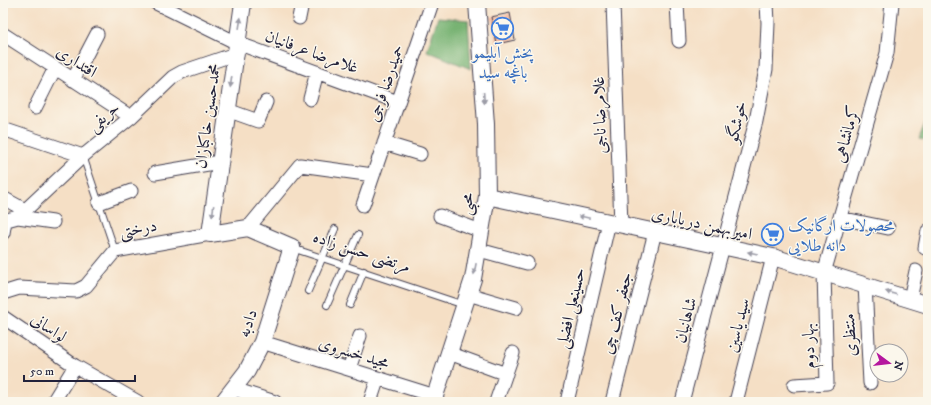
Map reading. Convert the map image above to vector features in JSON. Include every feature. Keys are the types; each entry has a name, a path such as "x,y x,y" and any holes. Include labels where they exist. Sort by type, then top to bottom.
{"street":[{"name":"غلامرضا عرفانیان","path":"156,3 236,49 317,72 398,102"},
{"name":"محمدحسین خاکبازان","path":"210,234 243,3"},
{"path":"299,18 302,3"},
{"name":"حمیدرضا فرجی","path":"363,205 432,3"},
{"name":"محبی","path":"434,399 473,280 487,196 486,124 477,3"},
{"name":"غلامرضا ناجی","path":"613,3 615,223"},
{"path":"677,3 679,41"},
{"name":"خوشگو","path":"722,246 756,121 766,69 768,23 767,3"},
{"name":"کرمانشاهی","path":"824,273 887,54 892,3"},
{"name":"اقتداری","path":"3,34 131,117"},
{"path":"73,80 97,34"},
{"name":"حریفی","path":"11,220 131,117 173,77 236,49"},
{"path":"34,108 55,68"},
{"path":"310,98 317,72"},
{"path":"227,110 258,121 266,102"},
{"path":"3,129 84,156"},
{"path":"384,143 420,154"},
{"path":"155,173 220,162"},
{"path":"248,228 300,164 373,175"},
{"path":"99,203 131,191"},
{"name":"امیربهمن دریاباری","path":"487,196 773,257 928,304"},
{"path":"3,198 11,220 53,222"},
{"path":"440,216 481,231"},
{"path":"840,218 888,228"},
{"name":"حسینعلی افضلی","path":"567,402 615,223"},
{"name":"درختی","path":"3,292 19,288 76,291 86,286 115,251 248,228"},
{"name":"مرتضی حسن زاده","path":"248,228 292,247"},
{"path":"925,248 928,231"},
{"name":"جعفر کف چی","path":"612,402 655,232"},
{"name":"شاهانیان","path":"682,402 722,246"},
{"name":"دادبه","path":"224,402 248,371 262,342 292,247"},
{"path":"479,250 527,264"},
{"name":"سید یاسین","path":"736,402 773,257"},
{"path":"910,299 916,270"},
{"name":"بهار دوم","path":"794,385 827,383 824,273"},
{"name":"منتظری","path":"865,285 869,363"},
{"path":"467,300 516,308"},
{"name":"لواسانی","path":"3,317 75,366 137,402"},
{"path":"349,369 360,336"},
{"name":"مجید خسروی","path":"262,342 378,378 434,399"},
{"path":"449,353 506,374"},
{"path":"496,402 512,353"},
{"path":"53,402 75,366"},
{"path":"370,402 378,378"},
{"path":"234,389 275,402"}],"lane":[{"path":"84,156 115,251"},
{"path":"308,291 335,229"},
{"path":"327,305 358,235"},
{"name":"مرتضی حسن زاده","path":"292,247 364,271 467,300"},
{"path":"350,305 364,271"}],"green space":[{"path":"438,17 468,20 471,69 427,51"},
{"path":"928,115 928,141 919,139"}],"building":[{"name":"پخش آبلیمو باغچه سید","path":"510,13 515,40 497,44 491,17"}],"place":[{"name":"پخش آبلیمو باغچه سید","path":"503,28"},
{"name":"محصولات ارگانیک دانه طلایی","path":"773,235"}]}
